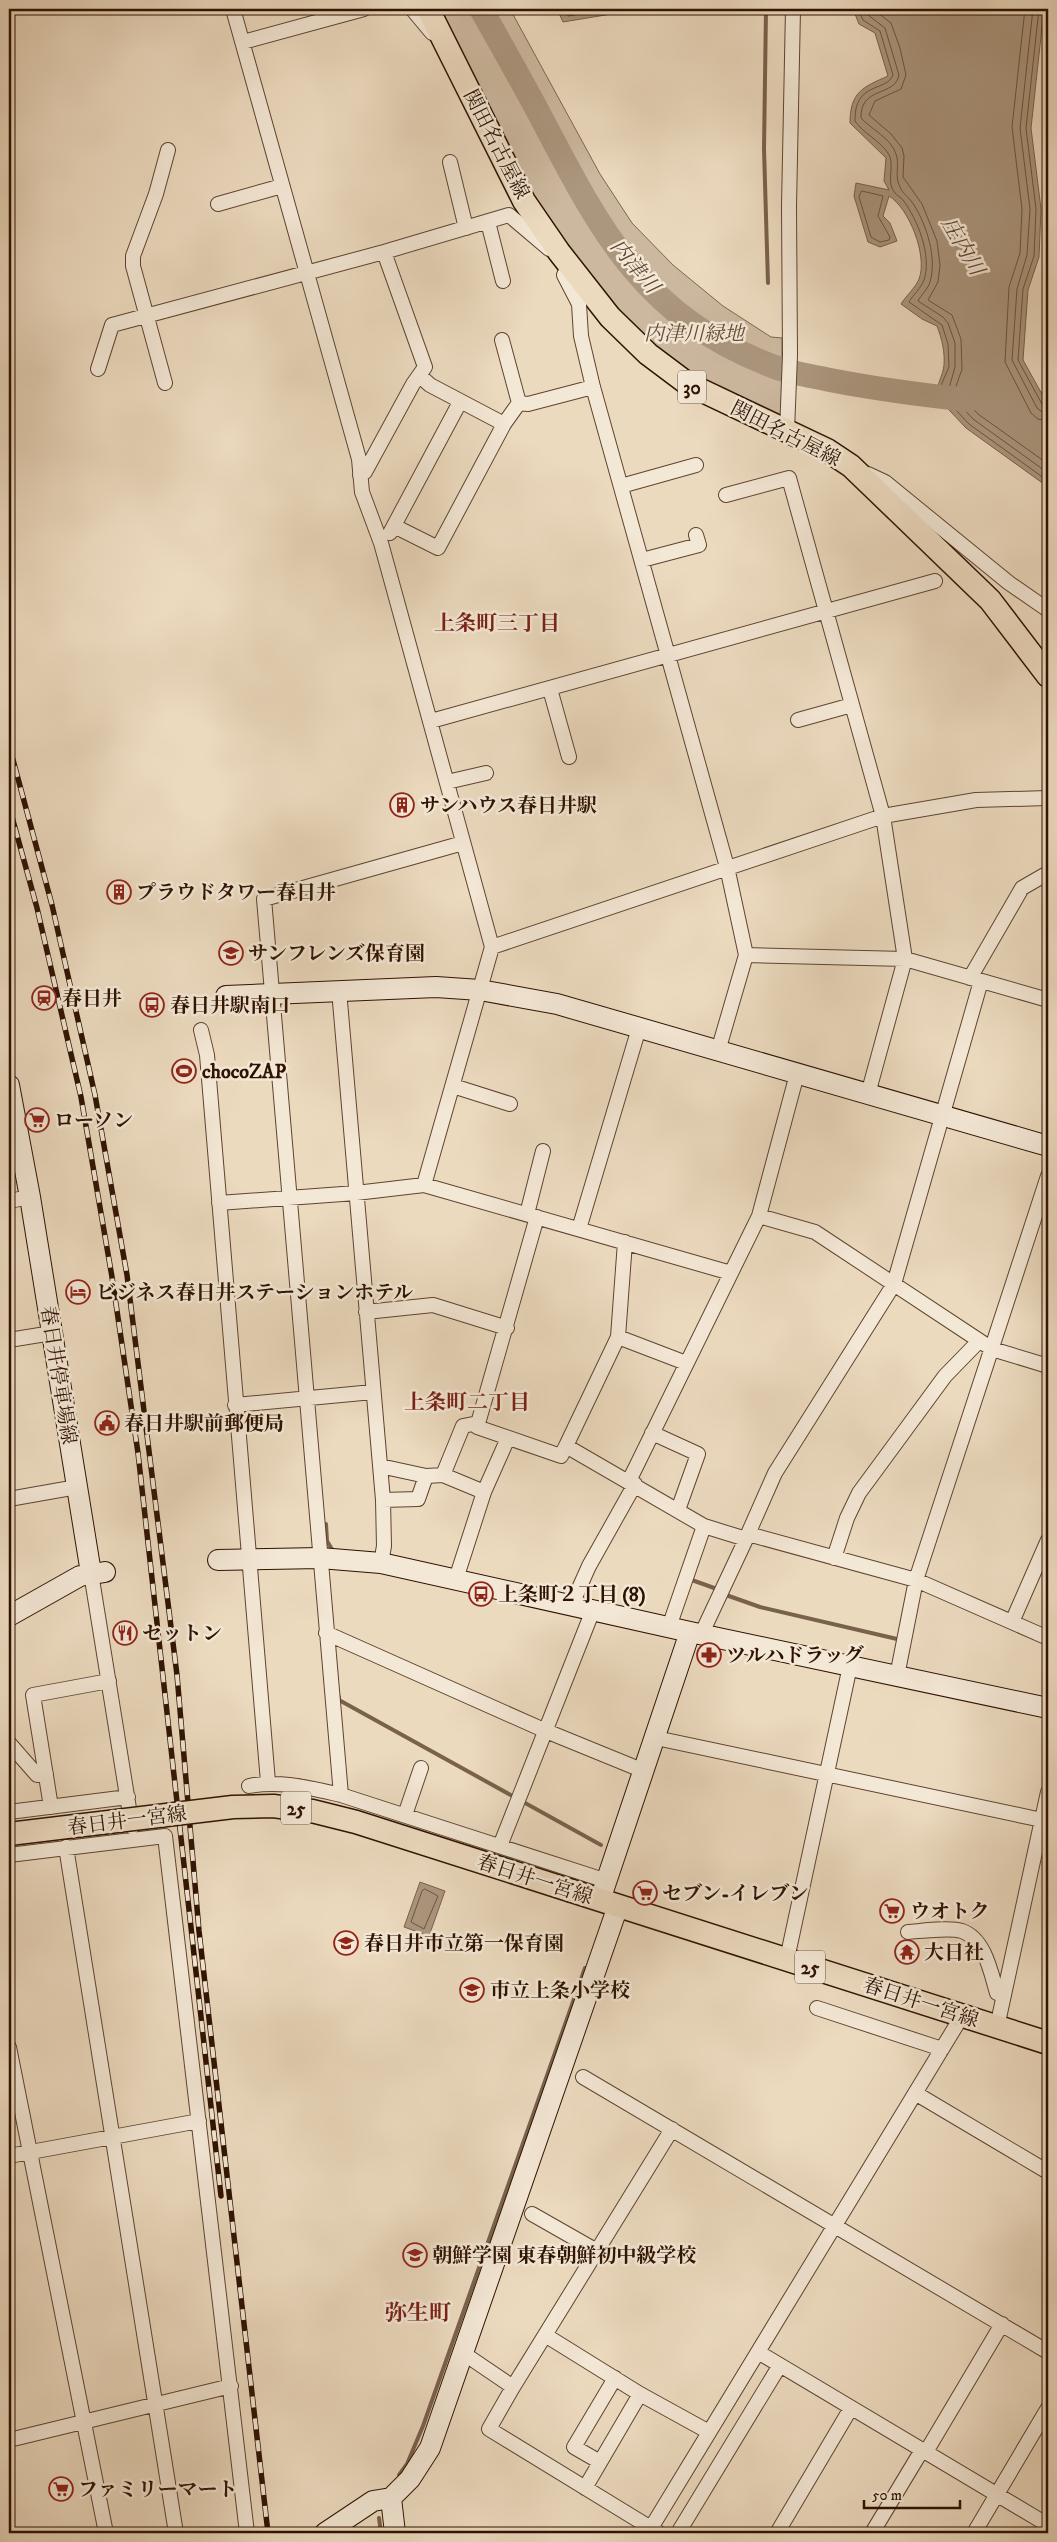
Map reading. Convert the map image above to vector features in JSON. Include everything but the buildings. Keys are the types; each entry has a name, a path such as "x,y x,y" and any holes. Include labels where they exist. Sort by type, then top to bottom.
{"main road":[{"name":"関田名古屋線","path":"428,9 454,58 506,169 524,201 564,259 610,317 669,371 699,391 827,450 851,466 990,600 1048,676"},
{"name":"春日井一宮線","path":"9,1834 233,1807 273,1806 312,1811 356,1822 572,1891 608,1896 787,1959 1048,2043"}],"street":[{"path":"234,9 359,459 362,492 381,543 492,947 424,1185"},
{"path":"243,42 364,9"},
{"path":"412,9 454,58"},
{"path":"787,431 790,355 788,206 793,9"},
{"path":"165,383 133,266 133,256 156,194 168,150"},
{"path":"450,162 466,228"},
{"path":"218,204 282,186"},
{"path":"98,369 112,325 384,252 488,222 509,214 546,248 564,259 564,275 579,304 581,336 593,387 727,867 746,955 718,1051"},
{"path":"488,222 503,281"},
{"path":"360,475 365,472 413,384 425,367 384,252"},
{"path":"502,340 519,403"},
{"path":"420,376 430,385 504,424"},
{"path":"519,403 528,404 593,387"},
{"path":"381,543 386,539 394,526 460,402"},
{"path":"394,526 438,548 504,424 519,403"},
{"path":"621,486 696,465"},
{"path":"851,466 885,482 1009,583 1048,610"},
{"path":"726,495 789,478 882,816 905,959 868,1094"},
{"path":"642,560 698,545 696,535"},
{"path":"431,721 935,581"},
{"path":"550,689 569,757"},
{"path":"798,720 852,706"},
{"path":"446,782 486,773"},
{"path":"492,947 882,816 976,800 1048,798"},
{"path":"341,1795 264,899 463,843"},
{"path":"325,2533 373,2501 391,2498 410,2479 430,2448 463,2353 608,1896 644,1771 696,1634 747,1536 774,1473 894,1284 943,1116 976,979 1022,888 1048,874"},
{"path":"746,955 905,959 1048,1000"},
{"path":"226,996 436,987 480,990 557,1004 1048,1146"},
{"path":"339,990 383,1500 384,1546 381,1563"},
{"path":"579,1229 639,1028"},
{"path":"201,1030 207,1055 268,1782"},
{"path":"572,1604 589,1566 632,1483 652,1433 759,1216 797,1074"},
{"name":"春日井停車場線","path":"9,1086 30,1197 77,1487 98,1573"},
{"path":"453,1086 510,1104"},
{"path":"543,1151 532,1215 507,1328 477,1427 561,1456 618,1337 625,1242"},
{"path":"896,1676 916,1580 1048,1176"},
{"path":"219,1203 356,1193 424,1185 731,1273"},
{"path":"9,1201 30,1197"},
{"path":"759,1216 815,1232 992,1349 1048,1366"},
{"path":"366,1312 434,1305 507,1328"},
{"path":"9,1340 52,1332"},
{"path":"618,1337 686,1363"},
{"path":"834,1558 847,1518 859,1493 944,1376 980,1341"},
{"path":"235,1405 373,1392"},
{"path":"444,1475 463,1426 478,1423"},
{"path":"652,1433 698,1454 678,1510"},
{"path":"456,1579 484,1492 508,1438"},
{"path":"566,1446 704,1526 916,1580 1048,1638"},
{"path":"380,1466 426,1476 444,1475 484,1492"},
{"path":"383,1500 418,1499 426,1476"},
{"path":"9,1499 77,1487"},
{"path":"669,1627 704,1526"},
{"path":"1012,1622 1048,1540"},
{"path":"218,1560 320,1558 381,1563 572,1604 696,1634 1048,1708"},
{"path":"9,1616 80,1576 98,1573 109,1681 134,1839"},
{"path":"500,1846 593,1610"},
{"path":"326,1633 644,1771"},
{"path":"787,1959 850,1666"},
{"path":"51,1807 33,1695 109,1681"},
{"path":"656,1738 1042,1820"},
{"path":"9,1743 37,1775 46,1774"},
{"path":"405,1815 421,1768"},
{"path":"249,1786 268,1782 341,1795 500,1846 608,1896"},
{"path":"997,2027 1048,1792"},
{"path":"9,1812 128,1797"},
{"path":"9,1855 165,1836 247,2533"},
{"path":"66,1847 176,2533"},
{"path":"908,1932 961,1930 973,1937 988,1962 997,1993 1004,1996"},
{"path":"817,2008 942,2049"},
{"path":"672,2129 489,2429 655,2531 709,2432 962,2016"},
{"path":"9,2047 106,2533"},
{"path":"583,2077 835,2224 1048,2352"},
{"path":"915,2093 1048,2172"},
{"path":"9,2156 199,2122"},
{"path":"532,2214 597,2251"},
{"path":"872,2533 1002,2324"},
{"path":"545,2335 640,2394 709,2432"},
{"path":"758,2352 1048,2525"},
{"path":"463,2353 513,2387"},
{"path":"678,2533 780,2366"},
{"path":"600,2462 574,2447 615,2378"},
{"path":"9,2440 231,2386"},
{"path":"585,2488 640,2394"},
{"path":"777,2533 851,2408"},
{"path":"974,2533 1048,2408"},
{"path":"391,2498 395,2533"}],"green space":[{"name":"内津川緑地","path":"434,9 510,9 600,174 632,223 673,265 723,306 771,337 782,338 782,411 777,419 708,389 645,345 530,200"}],"water":[{"path":"557,9 642,9 563,22"},
{"name":"庄内川","path":"853,9 1044,9 1031,128 1041,209 1039,257 1028,290 1023,360 1048,405 1048,487 966,428 936,396 944,365 942,341 937,326 922,319 901,304 919,279 921,258 919,246 910,221 896,202 889,196 883,216 890,223 897,241 880,247 868,242 854,196 856,183 889,190 884,181 886,158 850,123 852,104 855,97 865,88 888,76 875,33 859,24"},
{"path":"420,1882 445,1891 429,1936 404,1927"}],"waterway":[{"name":"内津川","path":"481,9 586,200 608,236 632,268 660,297 691,323 728,346 786,371 865,386 969,400"},
{"path":"766,9 764,149 768,283"},
{"path":"326,1524 327,1541 333,1551"},
{"path":"689,1579 717,1589"},
{"path":"726,1595 760,1607 897,1639"},
{"path":"339,1697 339,1700 601,1845"},
{"path":"399,2475 407,2464 423,2426 585,1968"},
{"path":"379,2518 381,2533"}],"railway":[{"path":"9,745 52,905 95,1095 127,1275 177,1675 199,1931 268,2533"},
{"path":"9,806 37,908 81,1097 112,1277 138,1453 221,2196"}],"place":[{"name":"サンハウス春日井駅","path":"402,805"},
{"name":"プラウドタワー春日井","path":"119,892"},
{"name":"サンフレンズ保育園","path":"231,953"},
{"name":"春日井","path":"44,998"},
{"name":"春日井駅南口","path":"152,1005"},
{"name":"chocoZAP","path":"184,1071"},
{"name":"ローソン","path":"37,1120"},
{"name":"ビジネス春日井ステーションホテル","path":"78,1292"},
{"name":"春日井駅前郵便局","path":"107,1423"},
{"name":"上条町２丁目 (8)","path":"481,1594"},
{"name":"セットン","path":"125,1633"},
{"name":"ツルハドラッグ","path":"709,1655"},
{"name":"セブン-イレブン","path":"645,1893"},
{"name":"ウオトク","path":"892,1911"},
{"name":"春日井市立第一保育園","path":"346,1943"},
{"name":"大日社","path":"907,1952"},
{"name":"市立上条小学校","path":"472,1990"},
{"name":"朝鮮学園 東春朝鮮初中級学校","path":"415,2255"},
{"name":"ファミリーマート","path":"61,2489"}],"district":[{"name":"上条町三丁目","path":"497,623"},
{"name":"上条町二丁目","path":"467,1402"},
{"name":"弥生町","path":"418,2312"}]}
